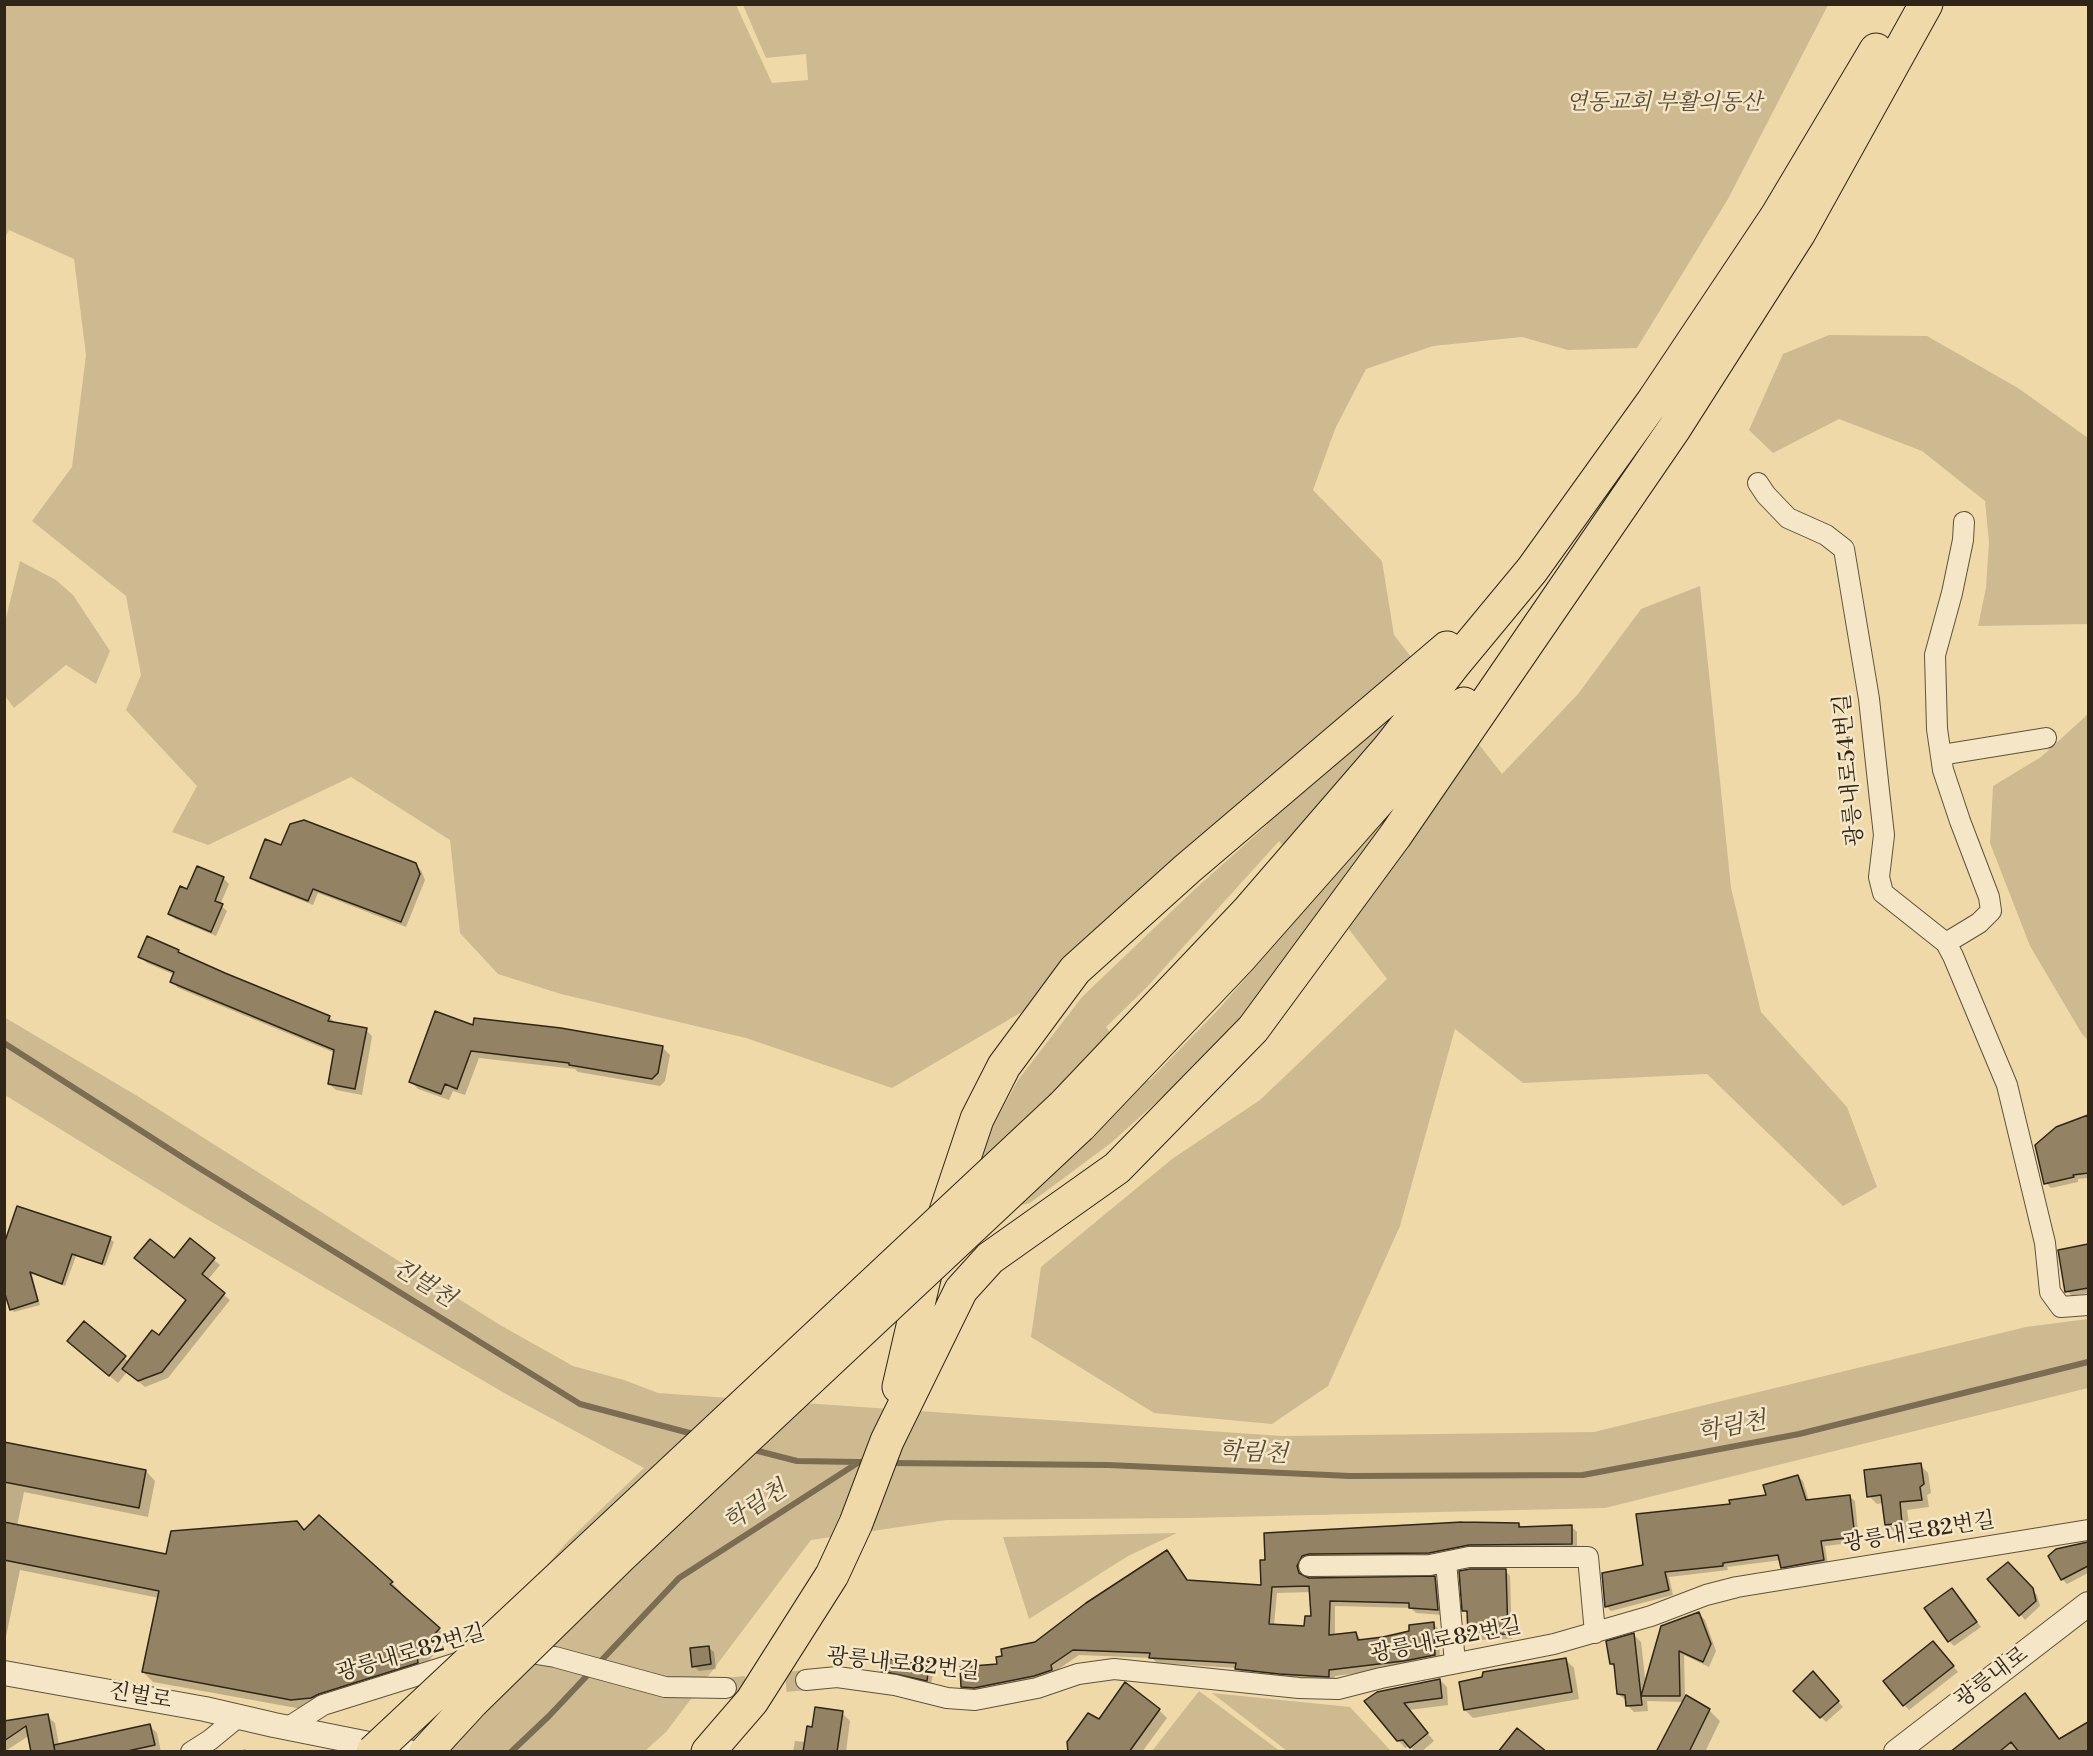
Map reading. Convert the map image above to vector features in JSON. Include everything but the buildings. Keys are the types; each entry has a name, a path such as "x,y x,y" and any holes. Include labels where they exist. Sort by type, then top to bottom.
{"highway":[{"path":"373,1752 1072,1116 1389,747 1532,570 1654,400 1777,216 1903,4"},
{"path":"708,1752 739,1694 832,1575 856,1523 887,1441 961,1290 990,1258 1117,1168 1253,1029 1395,836 1674,429 1799,233 1926,4"},
{"path":"887,1441 925,1274 977,1119 1004,1066 1075,970 1187,868 1425,670 1532,570"},
{"path":"426,1752 472,1702 621,1556 1262,933 1565,587"},
{"path":"737,1752 739,1694"}],"street":[{"name":"광릉내로54번길","path":"1758,483 1788,518 1826,535 1844,549 1869,699 1884,835 1879,877 1884,893 1946,943 2007,1085 2045,1243 2050,1292 2061,1307 2088,1305"},
{"path":"1946,943 1979,922 1991,911 1989,897 1943,770 1937,729 1935,655 1952,593 1963,540 1964,522"},
{"path":"1941,754 2046,738"},
{"name":"광릉내로82번길","path":"806,1680 837,1677 895,1685 947,1698 975,1700 1037,1688 1078,1674 1114,1670 1299,1688 1338,1689 1381,1678 1554,1644 1651,1616 1706,1595 1737,1587 2088,1530"},
{"path":"1309,1566 1430,1565 1469,1557 1588,1557 1595,1633"},
{"path":"1446,1562 1455,1663"},
{"name":"광릉내로","path":"1901,1750 2088,1604"},
{"name":"광릉내로82번길","path":"280,1726 323,1705 469,1659 515,1651 555,1657 644,1683 739,1694"},
{"name":"진벌로","path":"4,1673 205,1709 409,1752"},
{"path":"191,1752 238,1717"}],"green space":[{"name":"연동교회 부활의동산","path":"5,5 736,5 772,83 808,80 806,54 766,58 743,5 1828,5 1728,199 1637,348 1568,350 1522,337 1433,346 1366,369 1335,429 1313,490 1382,561 1394,635 1502,774 1578,694 1641,609 1700,586 1731,888 1761,1012 1847,1107 1877,1187 1843,1206 1707,1074 1523,1083 1455,1029 1400,1226 1328,1386 1272,1424 1154,1413 1031,1337 1041,1267 1172,1159 1260,1100 1387,979 1332,907 1232,1034 1111,1143 1030,1203 969,1217 980,1150 1018,1080 1082,997 1195,889 1267,825 1259,815 1027,1009 892,1088 746,1038 561,994 498,974 460,933 450,840 351,777 208,845 172,832 197,786 126,710 141,675 126,596 32,521 72,467 86,355 74,259 9,230 5,238","holes":["1279,841 1320,893 1217,1011 1149,1081 1106,1027 1147,987"]},
{"path":"1829,335 1927,336 2018,388 2088,438 2088,624 1978,626 1986,588 1989,542 1985,501 1922,451 1839,419 1773,453 1749,430 1783,354"},
{"path":"20,561 56,580 73,595 110,651 96,684 66,665 14,708 5,696 4,626"},
{"path":"2088,714 2088,1040 2082,1034 2030,946 1990,843 1993,786 2041,757"},
{"path":"4,1017 139,1097 500,1325 573,1366 624,1380 658,1393 1282,1436 1594,1432 2026,1327 2088,1319 2088,1388 1605,1508 1190,1518 947,1520 811,1540 666,1732 645,1751 384,1751 568,1541 644,1468 506,1394 193,1211 5,1095"},
{"path":"1177,1533 1128,1556 1029,1619 1003,1537"},
{"path":"1199,1691 1280,1751 1152,1751"},
{"path":"1212,1693 1350,1707 1391,1751 1287,1751"}],"waterway":[{"name":"진벌천","path":"4,1043 196,1166 580,1404 697,1435"},
{"name":"학림천","path":"890,1463 1108,1465 1350,1476 1583,1475 1799,1434 2088,1362"},
{"name":"진벌천","path":"750,1449 797,1461 859,1462"},
{"name":"학림천","path":"511,1752 549,1716 679,1578 859,1462 868,1462"}],"tunnel":[{"path":"726,1688 806,1680"}]}
